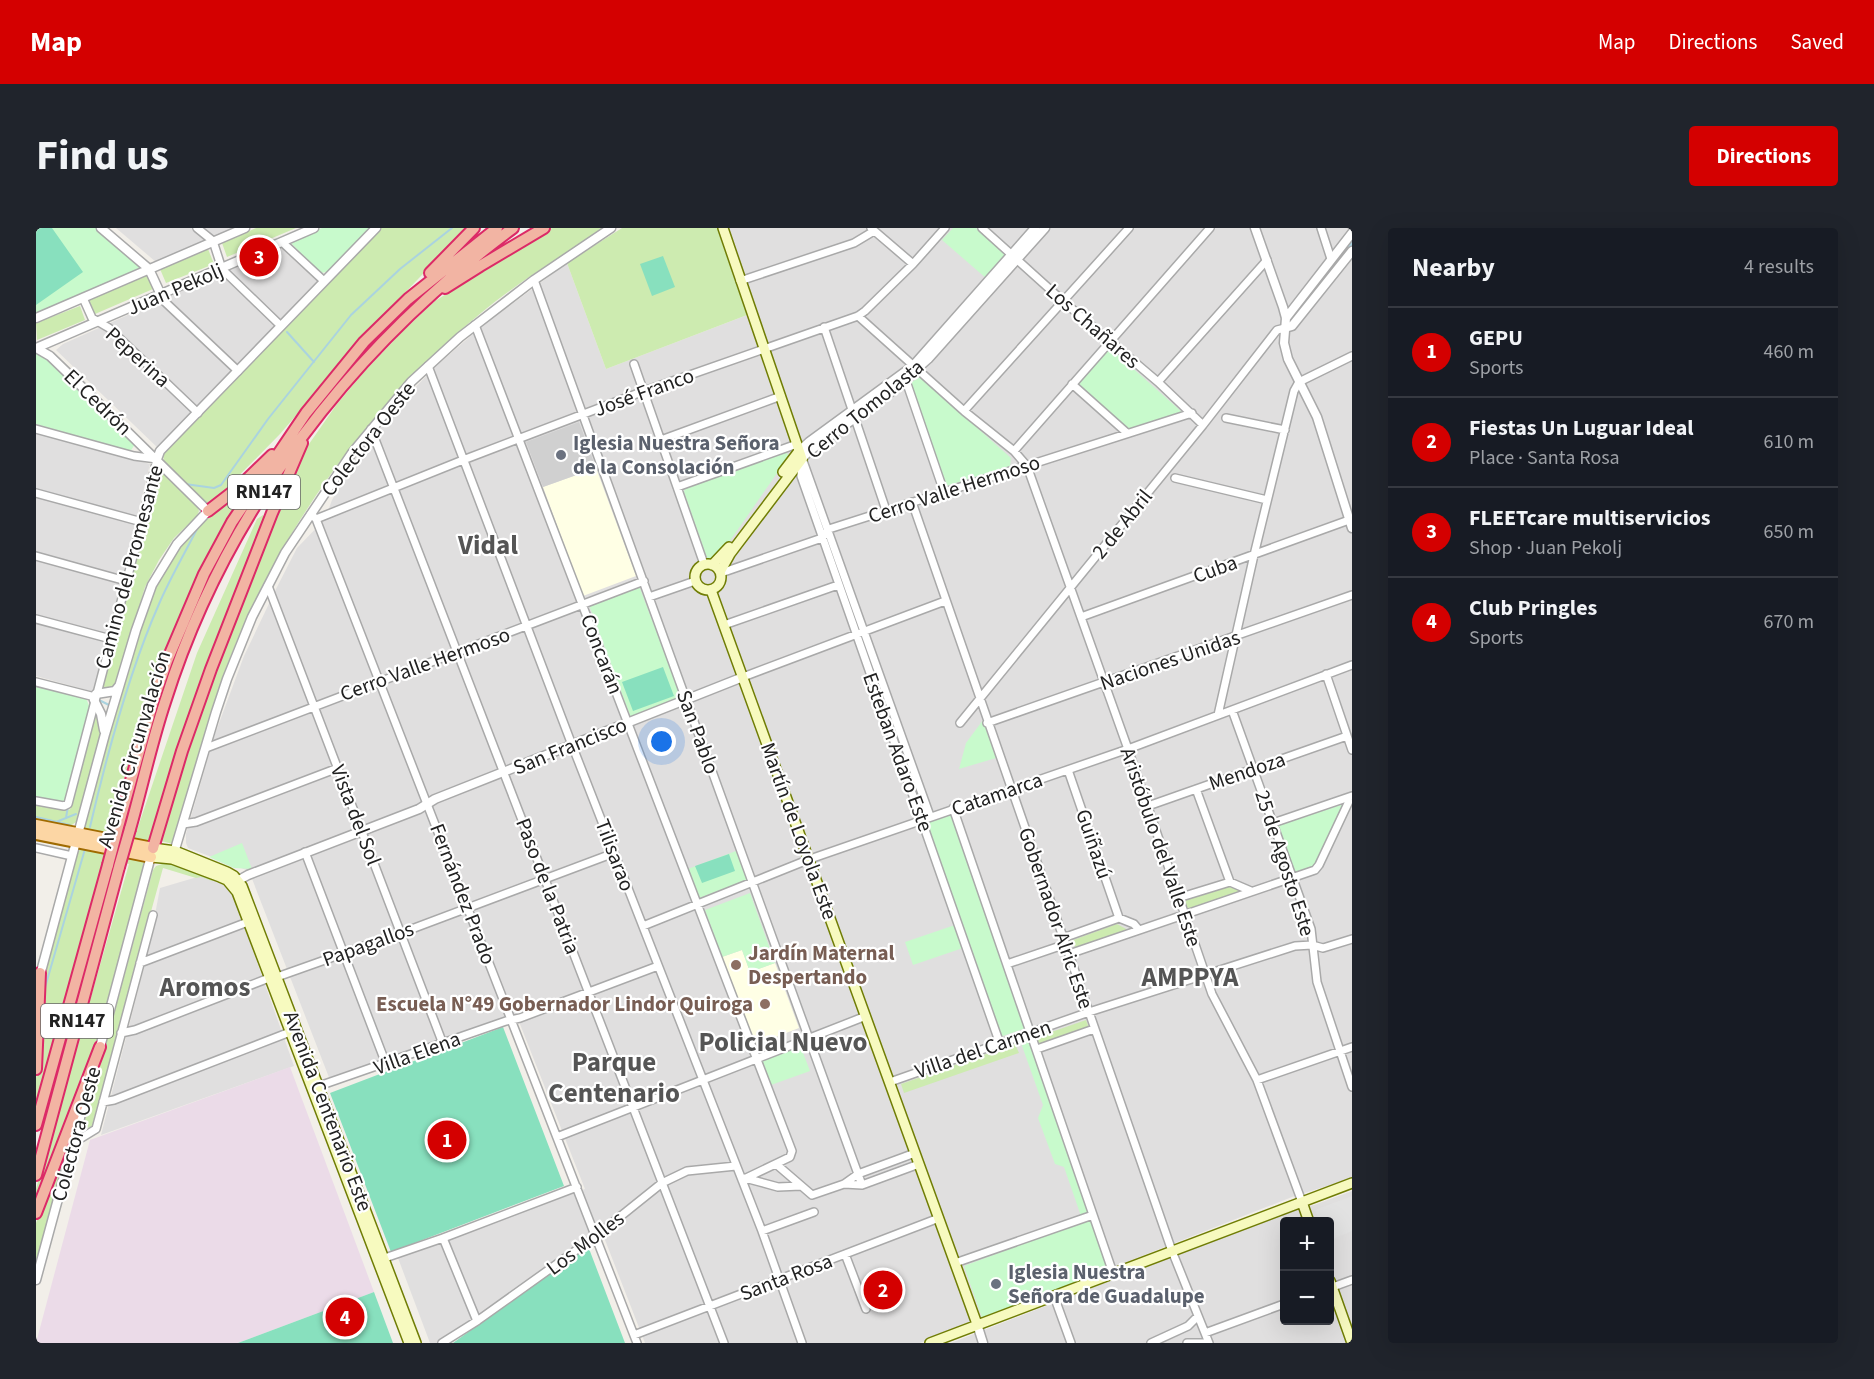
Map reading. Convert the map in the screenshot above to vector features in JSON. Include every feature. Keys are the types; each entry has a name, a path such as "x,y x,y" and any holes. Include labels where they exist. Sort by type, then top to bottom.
{"highway":[{"path":"408,298 474,228"},
{"name":"Avenida Circunvalación","path":"36,1175 113,866 118,828 154,698 199,584 232,522 306,413 364,342 408,298 497,228"},
{"name":"Avenida Circunvalación","path":"36,1125 113,866 130,829 165,702 207,594 241,529 290,450 353,372 449,277 513,228"},
{"path":"418,307 480,266 544,228"},
{"path":"208,511 240,487 261,466 306,413"},
{"path":"152,853 182,751 211,669 280,492 312,423"},
{"path":"36,1069 40,973"},
{"path":"36,1213 100,1047"}],"main road":[{"name":"Esteban Adaro Este","path":"723,228 799,451"},
{"name":"Cerro Tomolasta","path":"708,565 725,552 799,451"},
{"name":"Cerro Tomolasta","path":"720,573 730,554 799,451"},
{"path":"708,565 720,573 720,582 711,590 700,588 695,581 697,569 708,565"},
{"name":"Martín de Loyola Este","path":"711,590 977,1324"},
{"path":"36,833 173,855 227,872 236,883"},
{"name":"Avenida Centenario Este","path":"236,883 246,894 251,921 381,1259 416,1343"},
{"name":"Avenida Centenario Este","path":"273,977 290,1032 314,1087"},
{"path":"930,1343 1352,1183"},
{"name":"Aristóbulo del Valle Este","path":"1302,1202 1308,1217"},
{"name":"Avenida Centenario Este","path":"381,1259 408,1343"},
{"path":"1334,1296 1352,1343"}],"street":[{"path":"101,228 149,269 164,301 238,371"},
{"path":"197,228 213,241 222,269 281,326"},
{"name":"Juan Pekolj","path":"36,318 244,228"},
{"name":"Juan Pekolj","path":"36,348 314,228"},
{"name":"Camino del Promesante","path":"36,801 64,806 68,804 160,451 376,228"},
{"name":"Colectora Oeste","path":"173,855 227,679 241,643 285,553 314,516 371,429 411,382 475,325 534,279 611,228"},
{"name":"José Franco","path":"314,516 394,489 584,414 858,316 913,264 945,228"},
{"name":"Los Chañares","path":"982,228 1203,424"},
{"name":"Cerro Tomolasta","path":"1015,257 1035,228"},
{"name":"Cerro Tomolasta","path":"799,451 809,442 853,415 915,368 1015,257 1045,228"},
{"path":"964,411 1129,228"},
{"path":"1014,450 1208,228"},
{"path":"1255,228 1286,318 1284,343 1288,359 1317,417 1348,500 1351,524"},
{"path":"1321,228 1331,259"},
{"path":"740,280 854,243 873,230 913,264"},
{"path":"1286,318 1352,233"},
{"path":"282,243 324,281"},
{"path":"1285,328 1292,326 1352,251"},
{"path":"1158,382 1267,260"},
{"name":"San Pablo","path":"534,279 862,1185"},
{"name":"Peperina","path":"83,298 92,318 109,328 198,413"},
{"name":"Aristóbulo del Valle Este","path":"858,316 964,411 1014,450 1027,466 1212,994 1257,1080 1302,1202"},
{"name":"Concarán","path":"475,325 792,1151 790,1157 776,1164"},
{"path":"824,327 886,510"},
{"name":"2 de Abril","path":"960,723 1277,330 1285,328"},
{"name":"El Cedrón","path":"36,348 50,356 208,511"},
{"path":"1218,715 1294,391 1299,382 1352,356"},
{"path":"634,364 677,487 708,565"},
{"name":"Tilisarao","path":"428,366 572,745 743,1179 802,1343"},
{"path":"904,377 944,492"},
{"path":"1072,384 1127,433"},
{"path":"661,440 781,396"},
{"name":"Cerro Valle Hermoso","path":"829,529 1192,413"},
{"path":"1226,418 1285,430"},
{"path":"36,429 134,456 157,459"},
{"name":"Paso de la Patria","path":"371,429 724,1343"},
{"path":"677,487 799,451"},
{"name":"Esteban Adaro Este","path":"799,451 829,529 930,816"},
{"name":"Esteban Adaro Este","path":"799,451 801,476 822,538 1000,1044"},
{"path":"1175,478 1267,500"},
{"path":"36,493 142,522"},
{"name":"Gobernador Alric Este","path":"912,502 1172,1251 1209,1343"},
{"path":"36,990 105,734 152,585 177,544 208,511"},
{"name":"Fernández Prado","path":"314,516 635,1339"},
{"name":"Cuba","path":"1081,617 1254,555 1351,524"},
{"path":"720,573 822,538 829,529"},
{"path":"36,556 126,581"},
{"name":"Cerro Valle Hermoso","path":"206,748 644,581"},
{"path":"649,597 695,581"},
{"path":"724,626 838,585"},
{"name":"Vista del Sol","path":"268,586 444,1044"},
{"name":"Naciones Unidas","path":"987,723 1352,595"},
{"name":"San Francisco","path":"236,883 248,874 428,804 743,676 945,601"},
{"path":"36,619 111,639"},
{"name":"Catamarca","path":"643,926 810,859 1128,749 1352,665"},
{"path":"1326,674 1352,750"},
{"path":"36,682 95,697 115,691 120,683"},
{"path":"95,697 105,734"},
{"name":"25 de Agosto Este","path":"1233,710 1311,929 1317,982 1352,1087"},
{"name":"Mendoza","path":"1148,806 1347,736"},
{"path":"183,824 196,822 338,768"},
{"name":"Guiñazú","path":"1068,770 1119,918"},
{"path":"1196,789 1230,882"},
{"path":"1273,823 1351,797"},
{"path":"1069,954 1314,870 1319,865 1351,797"},
{"name":"Esteban Adaro Este","path":"953,808 1113,1273"},
{"path":"36,848 72,855"},
{"path":"304,852 386,1064"},
{"name":"Colectora Oeste","path":"36,1280 152,853"},
{"name":"Papagallos","path":"121,1033 135,1030 273,977 401,933 614,853"},
{"path":"1178,898 1230,882 1251,891"},
{"path":"73,1146 96,1129 153,915"},
{"path":"1007,964 1119,918 1124,922 1131,922 1139,930"},
{"path":"140,963 251,921"},
{"name":"Villa del Carmen","path":"890,1082 1089,1012 1295,946 1312,945 1323,948 1352,939"},
{"name":"Villa Elena","path":"314,1087 444,1044 658,966"},
{"path":"557,1137 866,1016"},
{"name":"Villa del Carmen","path":"1037,1049 1094,1029"},
{"path":"104,1102 290,1032"},
{"path":"1257,1080 1352,1047"},
{"path":"743,1179 776,1164 812,1195 844,1184 858,1174 915,1153"},
{"path":"844,1184 862,1185 920,1164"},
{"name":"Los Molles","path":"442,1343 477,1321 596,1236 662,1183 687,1171 736,1166"},
{"path":"743,1179 778,1187 801,1186"},
{"path":"381,1259 577,1187"},
{"path":"762,1231 814,1212"},
{"path":"955,1263 1093,1215"},
{"name":"Santa Rosa","path":"635,1339 710,1306 939,1218"},
{"path":"443,1238 477,1321"},
{"path":"845,1254 866,1309"},
{"path":"1334,1285 1352,1280"},
{"path":"1054,1296 1071,1343"},
{"path":"1205,1333 1280,1305"},
{"path":"1151,1343 1172,1339 1198,1316"},
{"name":"Martín de Loyola Este","path":"977,1324 983,1343"},
{"path":"1187,1343 1203,1343"}],"shaded area":[{"path":"116,228 235,228 156,262"},
{"path":"727,228 1352,228 1352,1178 1292,1197 920,1343 645,1343 600,1227 443,1343 430,1343 398,1258 585,1189 516,1014 330,1080 249,871 188,848 186,834 215,734 244,656 276,589 297,548 325,519 332,500 357,456 406,397 435,367 481,327 567,263 606,369 755,312"},
{"path":"280,247 318,282 159,449 56,350 63,344"},
{"name":"Iglesia Nuestra Señora de la Consolación","path":"579,422 596,468 543,487 526,442"},
{"path":"36,432 150,464 94,692 36,676"},
{"path":"596,468 636,576 583,596 543,487"},
{"path":"204,875 231,889 294,1066 101,1135 148,952 160,888"},
{"name":"Escuela N°49 Gobernador Lindor Quiroga","path":"742,950 750,972 775,963 799,1028 755,1045 722,957"},
{"path":"290,1067 374,1292 238,1343 36,1343 90,1140"},
{"path":"1352,1191 1352,1343 951,1343 1292,1210 1314,1205"},
{"path":"1352,1196 1352,1231 1334,1238 1334,1217 1318,1217 1315,1210"}],"green space":[{"path":"36,228 96,228 138,261 141,268 139,271 36,314"},
{"path":"36,228 52,228 83,272 36,305"},
{"path":"256,228 296,228 227,257 222,243"},
{"path":"322,228 370,228 327,272 320,273 292,244 292,241"},
{"path":"380,228 467,228 372,327 280,434 208,505 164,461 163,455"},
{"path":"552,228 605,228 511,290 442,348 404,385 368,426 303,515 275,562 230,658 173,844 161,841 160,835 191,739 281,501 302,454 337,404 364,372 435,301"},
{"path":"622,228 717,228 747,315 606,369 567,263"},
{"path":"953,228 976,228 1004,253 1005,258 987,279 942,240"},
{"path":"208,249 214,264 166,283 160,269"},
{"path":"663,256 675,287 652,296 640,264"},
{"path":"147,275 153,289 95,314 89,300"},
{"path":"80,306 85,320 37,340 36,323"},
{"path":"1109,347 1183,413 1128,431 1077,385"},
{"path":"36,353 42,354 135,444 130,452 36,424"},
{"path":"920,377 1011,458 1010,466 946,486 910,386"},
{"path":"786,452 789,456 718,558 708,561 684,492 685,488"},
{"path":"271,460 207,558 180,615 143,719 114,829 136,833 197,653 257,519 263,515 265,520 173,761 150,841 146,843 86,830 83,825 154,587 183,542"},
{"path":"163,470 199,511 197,516 174,538 159,560 145,587 116,686 113,689 104,690 102,688 159,473"},
{"path":"639,586 682,699 631,718 589,605"},
{"path":"864,638 927,813 923,814 860,639"},
{"path":"663,667 674,696 633,711 622,682"},
{"path":"36,685 86,698 90,708 66,800 62,803 36,798"},
{"path":"99,713 103,729 76,822 69,827 36,820 36,804 69,810 71,808 96,714"},
{"path":"983,720 996,758 959,769 966,743"},
{"path":"1344,804 1313,869 1294,874 1277,826"},
{"path":"952,814 1026,1028 1000,1037 926,823"},
{"path":"242,843 252,869 234,868 209,857"},
{"path":"83,848 145,861 146,865 105,1018 65,1131 38,1197 36,1189 129,864 106,858 36,1118 36,1078 42,1047 42,985 77,852"},
{"path":"736,851 747,880 699,898 688,869"},
{"path":"729,854 735,871 702,883 695,866"},
{"path":"165,863 181,864 214,879 212,881 201,877 196,878 163,868 92,1126 82,1131 153,870 156,866"},
{"path":"1226,886 1244,892 1188,909 1184,900"},
{"path":"750,893 775,963 750,972 742,950 722,957 705,910"},
{"path":"1117,924 1128,930 1075,949 1073,940"},
{"path":"955,925 963,948 913,965 905,942"},
{"path":"1086,1020 1089,1028 1037,1047 1034,1038"},
{"path":"503,1027 564,1186 391,1252 330,1093"},
{"path":"1030,1040 1090,1213 1081,1216 1064,1167 1055,1164 1038,1118 1043,1105 1021,1043"},
{"path":"1015,1044 1019,1053 904,1093 901,1084"},
{"path":"800,1045 810,1071 771,1085 761,1060"},
{"path":"79,1114 36,1268 36,1223"},
{"path":"1092,1218 1112,1273 982,1318 964,1266"},
{"path":"588,1246 625,1343 453,1343"},
{"path":"374,1292 393,1343 238,1343"}],"waterway":[{"path":"185,484 214,488 221,485 268,419 351,315 400,269 452,228"},
{"path":"1289,322 1352,243"},
{"path":"287,332 314,362"},
{"path":"90,827 111,742 138,657 163,594 198,527"},
{"path":"99,700 109,705"},
{"path":"66,818 68,806"},
{"path":"56,822 76,814"},
{"path":"36,817 70,825"},
{"path":"47,842 65,845"},
{"path":"44,991 85,849"}],"place":[{"name":"FLEETcare multiservicios","path":"259,257"},
{"name":"Iglesia Nuestra Señora de la Consolación","path":"561,455"},
{"name":"Jardín Maternal Despertando","path":"736,965"},
{"name":"Escuela N°49 Gobernador Lindor Quiroga","path":"765,1004"},
{"name":"GEPU","path":"447,1140"},
{"name":"Iglesia Nuestra Señora de Guadalupe","path":"996,1284"},
{"name":"Fiestas Un Luguar Ideal","path":"883,1290"},
{"name":"Club Pringles","path":"345,1317"}],"district":[{"name":"Vidal","path":"488,545"},
{"name":"AMPPYA","path":"1190,977"},
{"name":"Aromos","path":"205,987"},
{"name":"Policial Nuevo","path":"783,1042"},
{"name":"Parque Centenario","path":"614,1078"}]}
